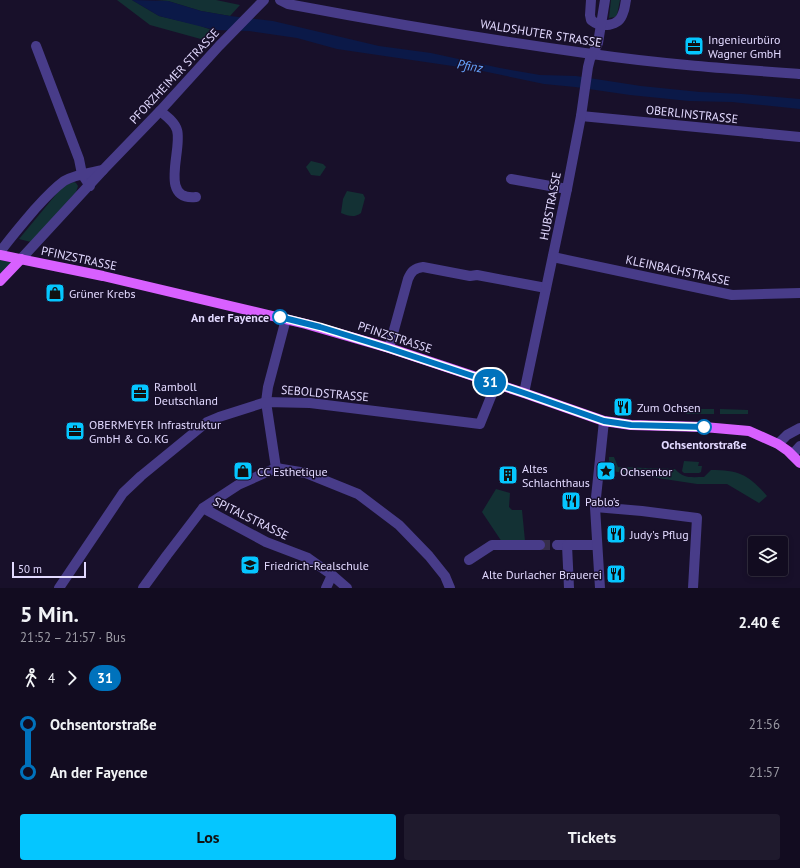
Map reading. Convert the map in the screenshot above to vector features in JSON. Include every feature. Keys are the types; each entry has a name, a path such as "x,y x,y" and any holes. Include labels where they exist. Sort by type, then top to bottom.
{"main road":[{"name":"PFINZSTRASSE","path":"0,253 286,319 388,348 604,421 631,425 749,431 778,444 800,463"},
{"name":"PFORZHEIMER STRASSE","path":"0,281 21,259"}],"street":[{"name":"PFORZHEIMER STRASSE","path":"21,259 228,36 264,0"},
{"name":"WALDSHUTER STRASSE","path":"280,0 288,4 364,18 593,54 696,66 800,74"},
{"path":"591,0 591,20 601,26 612,25 618,20 623,14 626,0"},
{"name":"HUBSTRASSE","path":"524,393 567,189 581,116 587,72 590,59 598,43 605,0"},
{"path":"36,46 79,159 82,174 90,186"},
{"path":"160,111 172,122 177,130 175,185 183,195 187,197 196,197"},
{"name":"OBERLINSTRASSE","path":"581,116 800,137"},
{"path":"0,253 12,235 50,193 64,182 82,174 103,170"},
{"path":"511,179 567,189"},
{"name":"KLEINBACHSTRASSE","path":"553,257 732,295 800,293"},
{"path":"388,348 408,279 410,274 418,267 470,276 476,275 546,288"},
{"path":"276,468 266,402 268,386 286,319"},
{"name":"SEBOLDSTRASSE","path":"59,588 123,493 141,476 207,422 266,402 310,403 480,424 496,384"},
{"path":"600,588 595,507 604,421"},
{"path":"778,444 788,435 800,428"},
{"path":"792,455 800,446"},
{"path":"143,588 203,508 238,485 276,468 306,472 358,494 399,525 429,556 445,576 450,588"},
{"path":"595,507 697,518 693,588"},
{"name":"SPITALSTRASSE","path":"203,508 266,542 308,558 347,588"},
{"path":"469,560 492,545 540,545"},
{"path":"557,545 597,545"},
{"path":"567,545 569,588"},
{"path":"326,588 332,575"}],"green space":[{"path":"117,0 132,0 159,16 198,25 217,32 208,41 150,25"},
{"path":"155,0 216,0 240,5 230,16 201,11 168,1"},
{"path":"611,0 620,0 617,15 609,18"},
{"path":"311,161 323,164 326,167 320,176 311,175 306,167"},
{"path":"74,182 78,186 76,192 31,242 19,239 63,186"},
{"path":"347,191 363,194 365,198 361,213 356,216 341,213 343,199"},
{"path":"0,260 15,263 0,278"},
{"path":"686,409 714,409 714,414 686,414"},
{"path":"720,409 748,410 748,414 720,414"},
{"path":"609,457 614,457 618,467 675,469 688,477 704,477 711,470 729,471 743,475 755,483 767,496 759,503 727,484 697,484 612,471 612,463 609,461"},
{"path":"684,461 699,462 698,466 702,466 701,472 684,473 682,471"},
{"path":"496,489 510,493 509,507 512,510 522,510 525,541 502,542 482,512"}],"water":[{"name":"Pfinz","path":"132,0 168,1 201,11 273,21 379,46 431,53 540,75 576,76 641,86 800,99 800,109 732,102 689,101 544,84 473,69 337,49 297,38 249,31 215,30 159,16"}],"tunnel":[{"path":"540,545 557,545"}],"bus line":[{"name":"31","path":"280,317 320,327 388,348 604,421 631,425 704,427"}],"place":[{"name":"Ingenieurbüro Wagner GmbH","path":"694,46"},
{"name":"Grüner Krebs","path":"55,293"},
{"name":"An der Fayence","path":"280,317"},
{"name":"Ramboll Deutschland","path":"140,393"},
{"name":"Zum Ochsen","path":"623,407"},
{"name":"Ochsentorstraße","path":"704,427"},
{"name":"OBERMEYER Infrastruktur GmbH & Co. KG","path":"75,431"},
{"name":"CC Esthetique","path":"243,471"},
{"name":"Ochsentor","path":"606,471"},
{"name":"Altes Schlachthaus","path":"508,475"},
{"name":"Pablo’s","path":"571,501"},
{"name":"Judy's Pflug","path":"616,534"},
{"name":"Friedrich-Realschule","path":"250,565"},
{"name":"Alte Durlacher Brauerei","path":"616,574"}]}
